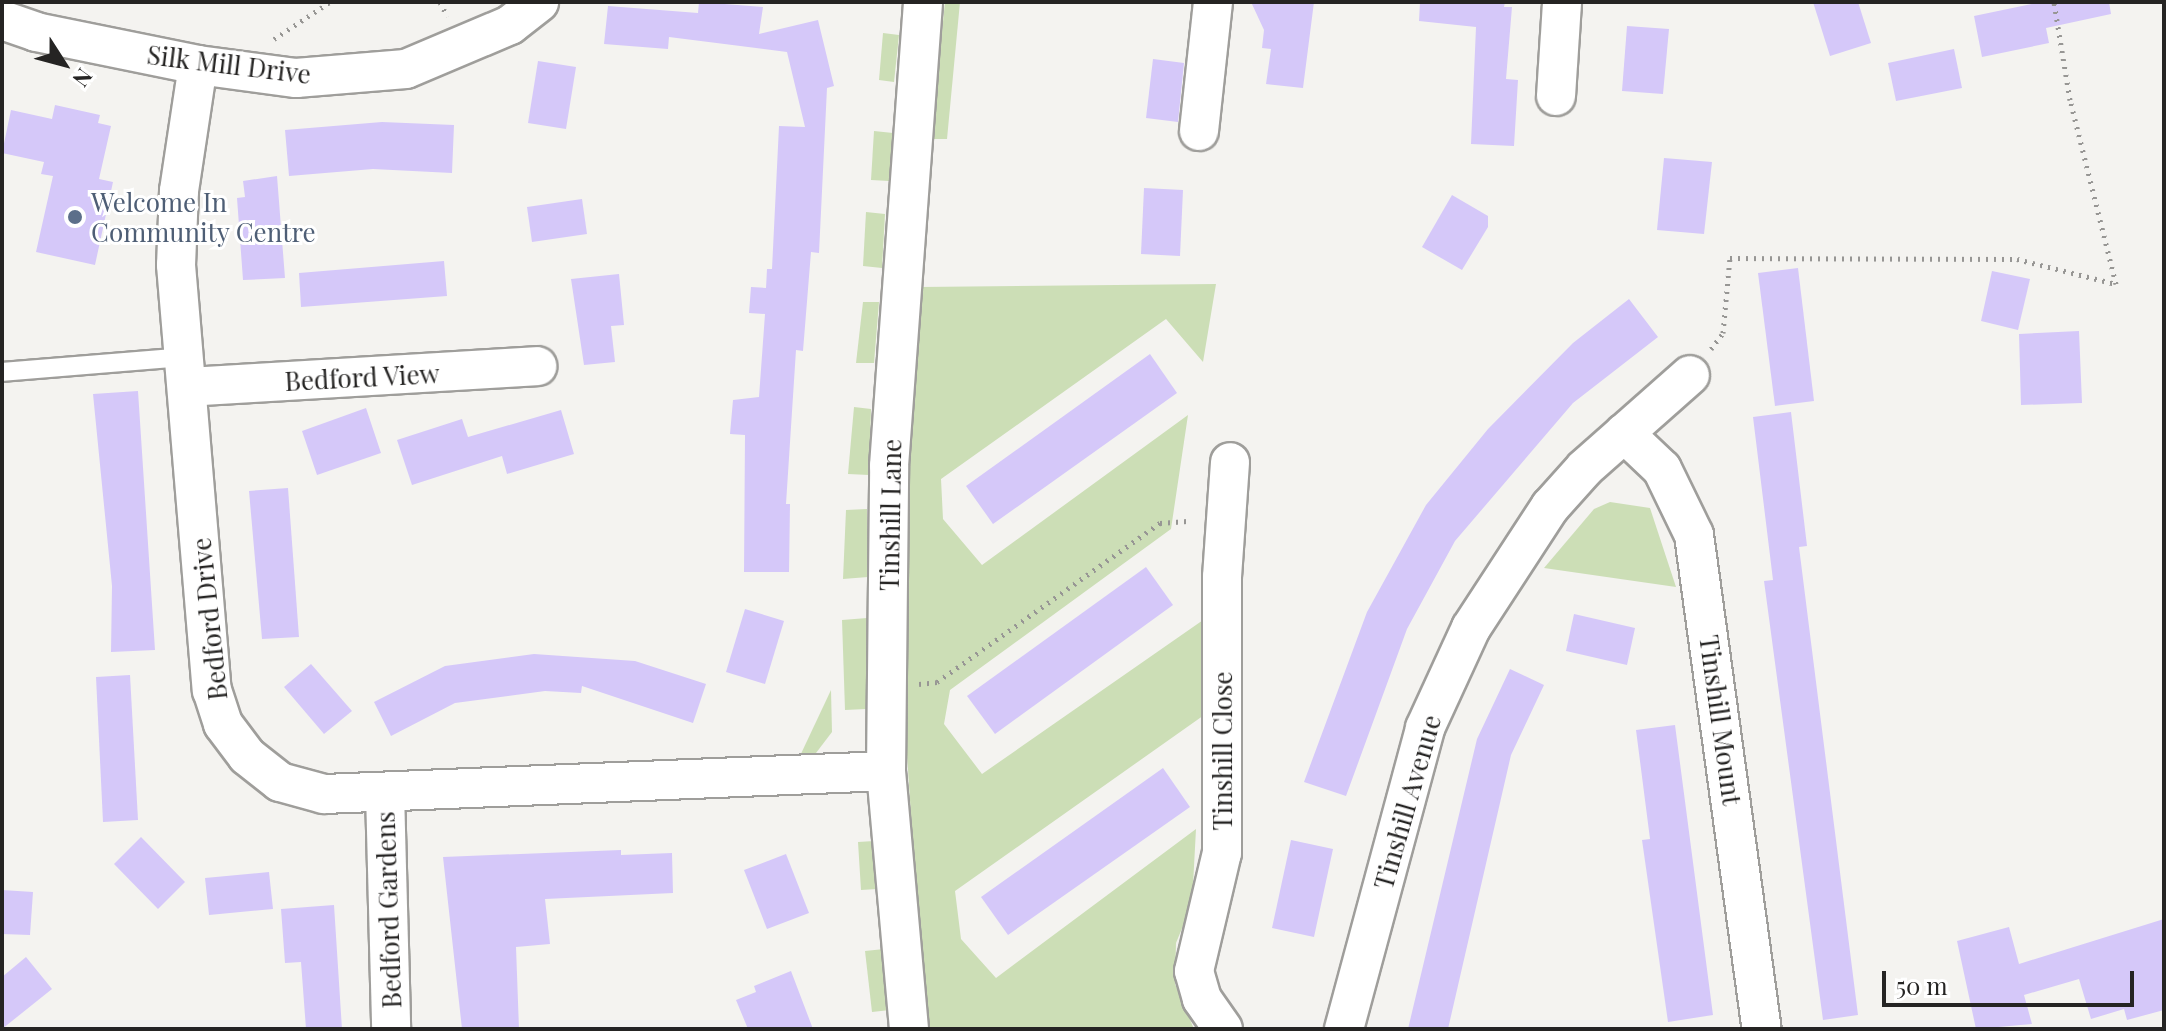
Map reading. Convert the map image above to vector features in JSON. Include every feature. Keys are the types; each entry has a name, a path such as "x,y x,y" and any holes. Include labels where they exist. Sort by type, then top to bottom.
{"street":[{"name":"Silk Mill Drive","path":"2,20 36,32 198,65 296,78 406,69 510,25 539,2"},
{"name":"Tinshill Lane","path":"909,1029 886,771 889,466 923,2"},
{"path":"1199,131 1213,2"},
{"path":"1556,96 1562,2"},
{"name":"Bedford Drive","path":"198,65 179,206 176,265 212,690 223,724 247,756 280,782 324,794 886,771"},
{"name":"Bedford View","path":"185,372 537,366"},
{"name":"Tinshill Avenue","path":"1344,1029 1425,728 1447,676 1523,543 1585,468 1690,375"},
{"name":"Tinshill Mount","path":"1624,433 1662,469 1694,535 1762,1029"},
{"name":"Tinshill Close","path":"1223,1029 1202,999 1194,971 1222,853 1226,519 1230,462"},
{"name":"Bedford Gardens","path":"385,792 391,1029"}],"lane":[{"path":"2,372 185,372"}],"path":[{"path":"262,73 268,43 330,2"},
{"path":"1690,375 1723,333 1730,258 2017,259 2116,284 2070,100 2054,2"},
{"path":"887,688 937,682 1160,523 1226,519"}],"green space":[{"path":"945,2 960,2 947,139 931,139"},
{"path":"883,33 899,35 894,82 879,80"},
{"path":"874,131 893,133 889,181 871,180"},
{"path":"866,212 885,214 882,268 863,266"},
{"path":"1216,284 1203,362 1166,319 941,479 943,519 982,565 1188,415 1171,529 950,690 944,724 982,774 1206,618 1207,713 955,891 961,939 996,978 1196,829 1192,904 1176,943 1175,984 1194,1029 925,1029 905,724 904,508 920,287"},
{"path":"863,302 879,302 874,363 856,363"},
{"path":"854,407 871,409 869,475 848,474"},
{"path":"1610,502 1650,508 1676,587 1544,568 1594,509"},
{"path":"867,509 868,577 843,579 846,510"},
{"path":"867,618 866,709 845,710 842,620"},
{"path":"831,690 832,732 816,753 799,758"},
{"path":"874,841 877,889 861,890 858,842"},
{"path":"884,949 890,1010 872,1012 865,951"}],"building":[{"path":"699,2 763,7 759,34 818,20 834,86 827,88 819,253 811,252 803,351 796,350 786,504 790,504 789,572 744,572 745,435 730,434 733,400 759,397 765,314 749,313 751,287 766,288 767,269 772,269 779,126 805,127 787,52 669,37 668,49 604,44 608,6 698,13"},
{"path":"1251,2 1314,2 1303,88 1266,84 1271,49 1262,48 1264,30"},
{"path":"1420,2 1505,2 1504,7 1512,7 1506,79 1518,80 1514,146 1471,144 1476,27 1419,21"},
{"path":"1813,2 1858,2 1871,43 1830,56"},
{"path":"2041,2 2109,2 2111,14 2046,28 2049,43 1982,57 1974,16"},
{"path":"1627,26 1669,29 1663,94 1622,91"},
{"path":"1954,49 1962,88 1896,101 1888,63"},
{"path":"1153,59 1184,63 1178,122 1146,118"},
{"path":"538,61 576,67 566,129 528,123"},
{"name":"Welcome In Community Centre","path":"55,105 100,115 98,123 111,126 99,179 113,182 95,265 36,252 53,176 41,174 44,162 2,153 11,110 52,119"},
{"path":"382,122 454,125 452,173 373,169 289,176 285,130"},
{"path":"1664,158 1712,162 1704,234 1657,230"},
{"path":"277,176 285,278 243,280 237,198 245,197 243,181"},
{"path":"1144,188 1183,190 1180,256 1141,254"},
{"path":"1452,195 1488,216 1488,227 1462,270 1422,247"},
{"path":"582,199 587,234 532,242 527,207"},
{"path":"444,261 447,296 301,307 299,273"},
{"path":"1798,268 1814,401 1775,406 1758,273"},
{"path":"1992,271 2030,279 2018,330 1981,321"},
{"path":"619,274 624,325 611,326 615,362 584,365 571,279"},
{"path":"1629,299 1658,337 1573,403 1455,541 1407,629 1346,796 1304,782 1367,612 1426,505 1488,429 1573,343"},
{"path":"2079,331 2082,403 2021,405 2019,334"},
{"path":"1150,354 1177,393 993,524 966,486"},
{"path":"138,391 155,650 111,652 112,586 93,394"},
{"path":"366,408 381,453 317,475 302,431"},
{"path":"561,410 574,454 507,474 502,456 412,485 397,440 462,419 468,437"},
{"path":"1791,412 1807,546 1799,547 1858,1015 1823,1020 1764,581 1773,580 1753,417"},
{"path":"288,488 299,637 262,639 249,491"},
{"path":"1146,567 1173,605 995,734 967,696"},
{"path":"745,609 784,621 765,684 726,672"},
{"path":"1574,614 1635,628 1627,665 1566,651"},
{"path":"534,654 635,661 706,684 693,723 582,686 581,693 545,691 455,703 391,736 374,702 445,666"},
{"path":"311,664 352,711 324,734 284,687"},
{"path":"1510,669 1544,685 1511,755 1448,1029 1408,1029 1477,739"},
{"path":"130,675 138,820 103,822 96,677"},
{"path":"1675,725 1713,1015 1668,1022 1642,840 1650,839 1636,730"},
{"path":"1163,768 1190,807 1008,935 981,897"},
{"path":"141,837 185,882 158,909 114,864"},
{"path":"1291,840 1333,849 1314,937 1272,928"},
{"path":"621,850 621,855 672,853 673,893 545,899 550,944 516,947 519,1029 462,1029 443,857"},
{"path":"786,854 809,913 767,929 744,870"},
{"path":"269,872 273,909 209,915 205,878"},
{"path":"2,890 33,892 30,935 2,934"},
{"path":"334,905 342,1029 306,1029 301,962 285,963 281,909"},
{"path":"2164,919 2164,1010 2127,1020 2124,1009 2091,1019 2079,979 2024,995 2032,1024 1976,1029 1957,941 2009,927 2019,964"},
{"path":"26,957 52,989 2,1029 2,977"},
{"path":"791,971 813,1029 748,1029 736,1000 756,992 754,986"}],"place":[{"name":"Welcome In Community Centre","path":"75,217"}]}
